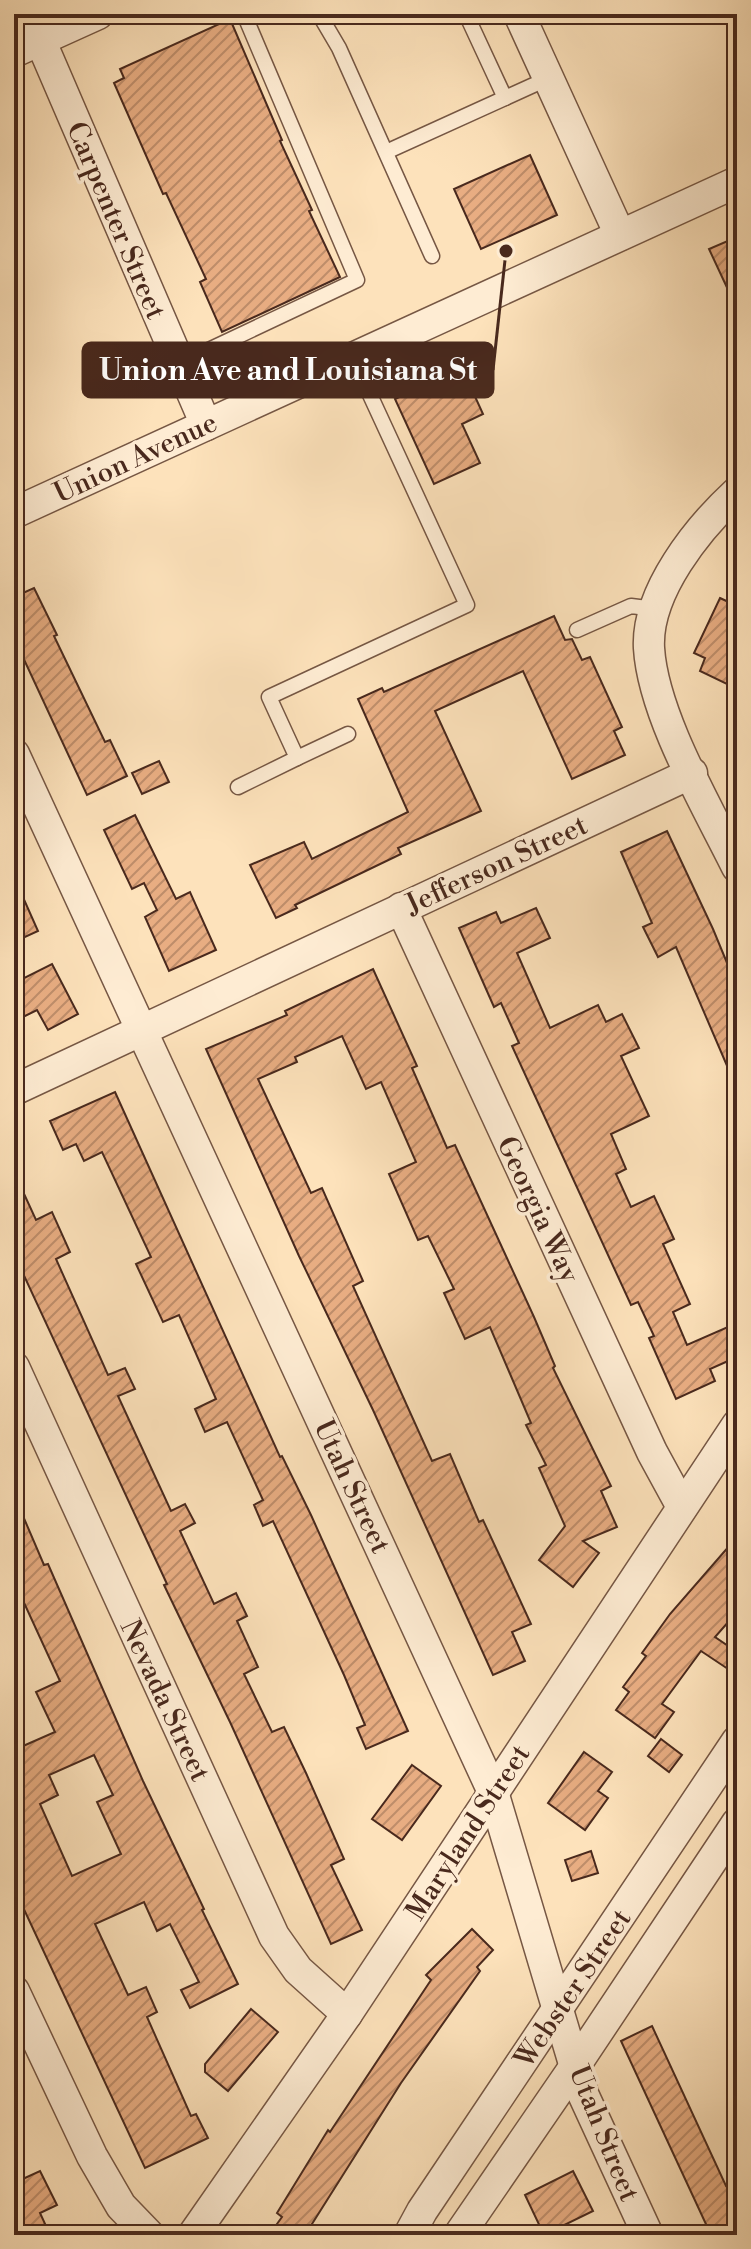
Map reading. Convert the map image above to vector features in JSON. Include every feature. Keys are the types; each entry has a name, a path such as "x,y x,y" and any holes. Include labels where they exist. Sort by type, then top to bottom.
{"street":[{"path":"28,36 98,14"},
{"path":"519,14 620,235"},
{"name":"Carpenter Street","path":"28,36 206,425"},
{"name":"Union Avenue","path":"14,513 737,182"},
{"path":"737,492 691,542 668,581 655,609 649,646 658,697 737,867"},
{"name":"Utah Street","path":"14,754 493,1792 583,2094 648,2235"},
{"name":"Jefferson Street","path":"14,1090 692,773"},
{"name":"Georgia Way","path":"401,908 645,1438 682,1507"},
{"name":"Nevada Street","path":"14,1367 274,1936 298,1970 347,2014"},
{"name":"Maryland Street","path":"193,2235 347,2014 737,1425"},
{"name":"Webster Street","path":"409,2235 422,2211 737,1741"},
{"name":"Webster Street","path":"459,2235 737,1823"},
{"path":"16,2000 99,2168 121,2206 149,2235"}],"lane":[{"path":"179,364 357,280 244,14"},
{"path":"466,14 505,98"},
{"path":"321,15 339,48 432,256"},
{"path":"386,152 549,78"},
{"path":"297,758 269,697 467,605 353,358"},
{"path":"577,630 631,606 655,609"},
{"path":"238,787 348,734"}],"building":[{"path":"230,19 312,210 309,211 340,277 222,332 200,282 206,279 166,193 163,194 114,83 124,78 120,69"},
{"path":"530,155 557,215 481,249 454,189"},
{"path":"737,237 737,309 709,249"},
{"path":"462,368 483,414 462,424 480,463 434,484 395,399"},
{"path":"34,588 105,742 110,740 127,776 87,795 14,638 14,597"},
{"path":"720,598 737,606 737,672 731,686 700,671 705,658 694,653"},
{"path":"554,616 565,640 572,639 582,660 590,657 622,727 614,731 625,755 572,779 523,671 435,711 481,811 398,848 401,854 295,905 297,908 276,918 250,865 304,842 312,859 408,812 358,699 382,688 384,692"},
{"path":"159,761 169,782 142,794 132,773"},
{"path":"135,815 176,899 190,892 216,950 169,971 145,917 157,910 144,883 132,889 104,830"},
{"path":"667,831 737,987 737,1089 676,947 658,957 643,927 652,923 621,852"},
{"path":"14,877 38,931 14,942"},
{"path":"536,908 550,938 517,953 550,1028 598,1005 606,1022 622,1014 639,1048 621,1056 649,1116 611,1134 626,1169 616,1174 631,1207 654,1196 674,1239 663,1244 690,1304 673,1312 687,1345 737,1323 737,1357 710,1369 715,1381 676,1399 649,1338 654,1336 638,1302 631,1305 512,1046 519,1043 501,1003 494,1007 459,928 496,912 501,923"},
{"path":"52,964 78,1014 48,1030 37,1010 23,1017 14,999 14,983"},
{"path":"373,969 417,1066 412,1068 447,1148 455,1145 534,1317 555,1366 553,1368 611,1486 601,1491 617,1527 583,1541 599,1553 573,1587 539,1560 565,1526 539,1468 546,1465 526,1425 531,1423 490,1327 465,1339 444,1293 454,1289 428,1236 418,1240 389,1174 416,1162 381,1082 366,1089 342,1036 295,1057 297,1062 258,1079 311,1193 322,1188 363,1281 353,1286 432,1461 450,1454 479,1522 483,1520 531,1624 512,1632 525,1661 493,1675 206,1049 287,1015 285,1011"},
{"path":"115,1092 408,1731 366,1749 357,1728 365,1725 344,1675 273,1521 263,1526 254,1505 263,1500 227,1422 205,1432 195,1409 216,1399 179,1315 163,1322 136,1264 151,1257 102,1152 84,1161 76,1144 63,1150 50,1121"},
{"path":"14,1172 36,1220 52,1212 70,1252 56,1259 108,1375 125,1368 135,1389 118,1396 171,1511 185,1504 195,1523 180,1531 214,1604 236,1593 247,1616 237,1621 258,1667 244,1674 272,1732 284,1727 344,1859 331,1865 362,1930 331,1944 14,1254"},
{"path":"14,1495 238,1984 190,2008 181,1990 199,1982 170,1924 157,1931 144,1902 95,1924 128,1995 146,1987 157,2012 147,2017 191,2116 196,2114 208,2138 145,2168 14,1888 14,1750 55,1732 36,1692 60,1681 14,1581","holes":["94,1755 113,1795 97,1802 121,1854 72,1876 40,1804 58,1795 49,1775"]},
{"path":"737,1537 737,1612 715,1637 737,1652 737,1675 701,1651 662,1704 674,1712 655,1738 616,1710 629,1692 623,1687 646,1656 642,1653 670,1614"},
{"path":"661,1739 682,1755 669,1772 648,1756"},
{"path":"584,1752 612,1772 598,1791 608,1798 585,1830 548,1803"},
{"path":"412,1765 441,1786 402,1840 372,1819"},
{"path":"591,1851 598,1873 572,1881 565,1860"},
{"path":"472,1929 493,1950 477,1967 480,1971 401,2083 305,2235 269,2235 282,2217 277,2213 328,2130 330,2132 431,1980 426,1975"},
{"path":"251,2009 278,2032 228,2091 205,2072 205,2064"},
{"path":"652,2026 726,2186 737,2181 737,2230 727,2235 711,2235 621,2041"},
{"path":"40,2171 57,2205 40,2213 46,2226 27,2235 14,2235 14,2183"},
{"path":"573,2171 593,2211 544,2235 525,2195"}],"place":[{"name":"Union Ave and Louisiana St","path":"506,251"}]}
